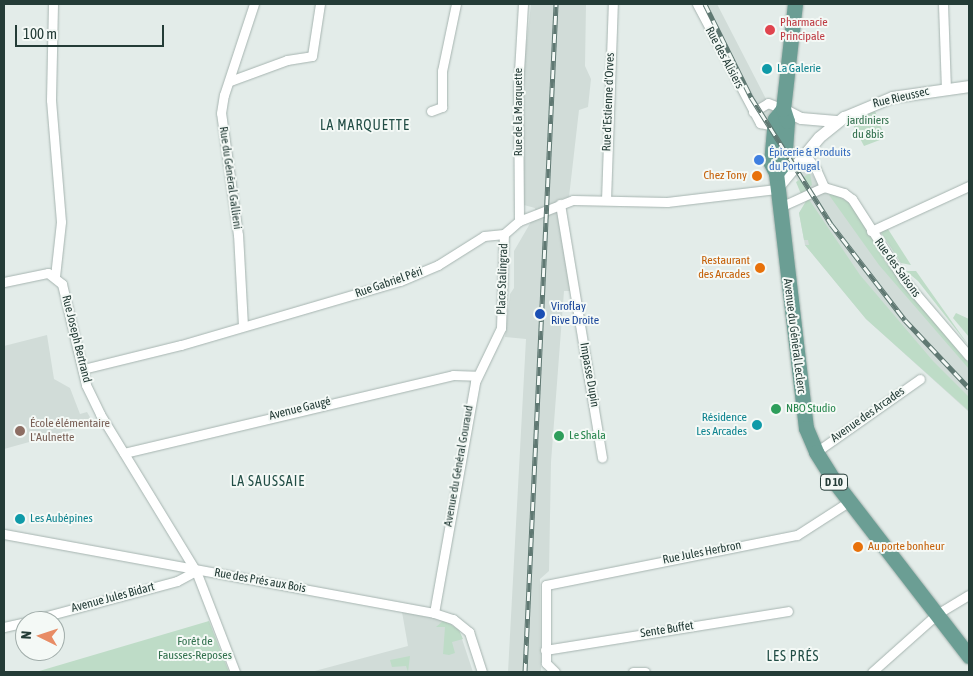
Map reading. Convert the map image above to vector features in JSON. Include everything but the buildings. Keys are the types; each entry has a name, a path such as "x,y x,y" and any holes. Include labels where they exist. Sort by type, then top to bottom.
{"main road":[{"name":"Avenue du Général Leclerc","path":"776,173 784,163 787,121 783,109 795,4"},
{"name":"Avenue du Général Leclerc","path":"783,109 774,119 771,163 776,173 778,208 806,428 816,452 850,501 969,656"}],"street":[{"path":"4,282 48,273 55,276 61,222 51,100 53,4"},
{"name":"Rue du Général Gallieni","path":"243,326 238,235 221,114 224,94 230,81 254,4"},
{"path":"230,81 287,60 312,56 320,4"},
{"path":"431,110 442,107 442,71 456,4"},
{"name":"Rue de la Marquette","path":"519,221 518,88 523,4"},
{"name":"Rue d'Estienne d'Orves","path":"606,200 613,4"},
{"name":"Rue des Alisiers","path":"697,4 753,112 760,123 774,126"},
{"path":"943,4 946,88"},
{"name":"Rue Rieussec","path":"776,189 836,121 892,97 969,86"},
{"path":"753,112 768,104 800,118 836,121"},
{"path":"778,208 824,187 816,169 806,156"},
{"path":"871,231 969,186"},
{"name":"Rue des Saisons","path":"824,187 844,193 852,199 904,280 969,356"},
{"path":"504,234 519,221 560,204 606,200 696,200 776,189"},
{"name":"Impasse Dupin","path":"560,204 602,458"},
{"name":"Rue Gabriel Péri","path":"83,369 181,345 400,281 438,264 484,236 504,234"},
{"name":"Place Stalingrad","path":"501,324 504,234"},
{"name":"Rue Joseph Bertrand","path":"55,276 62,284 86,385 100,414 196,571 235,672"},
{"name":"Avenue du Général Gouraud","path":"434,613 476,376 496,341 501,324"},
{"name":"Avenue Gaugé","path":"124,453 453,374 476,376"},
{"name":"Avenue des Arcades","path":"816,452 920,379"},
{"name":"Rue Jules Herbron","path":"545,650 546,584 797,535 850,501"},
{"name":"Rue des Prés aux Bois","path":"4,534 196,571 434,613 453,619 469,632 482,672"},
{"name":"Avenue Jules Bidart","path":"64,611 177,581 196,571"},
{"path":"872,672 937,614 969,595"},
{"name":"Sente Buffet","path":"545,650 788,610"},
{"path":"545,650 547,665 555,672"},
{"path":"634,672 645,672"}],"shaded area":[{"path":"531,4 586,4 585,66 591,79 588,107 579,110 569,197 558,200 572,291 564,291 551,462 549,571 540,579 541,672 508,672 526,339 505,337 510,294 514,288 514,251 535,215 535,208 524,205 523,167 522,81"},
{"path":"701,4 717,4 766,99 822,190 843,196 863,223 886,263 969,364 969,412 866,319 805,245 799,213 808,198 762,122"},
{"path":"47,335 54,379 70,388 80,414 87,412 94,424 4,449 4,346"},
{"path":"402,612 444,620 459,630 473,672 311,672 408,646"}],"green space":[{"name":"jardiniers du 8bis","path":"875,111 885,138 864,146 851,121"},
{"path":"810,173 812,185 801,194 796,182"},
{"path":"833,194 852,204 886,263 969,364 969,369 879,265 829,195"},
{"path":"808,198 860,275 933,361 969,397 969,411 866,319 805,245 809,245 808,240 804,240 799,213"},
{"path":"886,226 911,265 901,263 880,231"},
{"path":"906,271 916,271 969,346 918,281"},
{"path":"956,313 969,319 969,337 953,318"},
{"path":"444,620 459,630 463,639 452,642 455,653 449,655 443,654 445,627 436,627"},
{"name":"Forêt de Fausses-Reposes","path":"209,621 229,672 36,672 97,654"},
{"path":"410,656 408,672 406,666 392,667 390,660"}],"railway":[{"path":"525,672 556,4"},
{"path":"705,4 751,97 831,224 905,320 969,388"}],"place":[{"name":"Pharmacie Principale","path":"770,30"},
{"name":"La Galerie","path":"767,69"},
{"name":"Épicerie & Produits du Portugal","path":"759,160"},
{"name":"Chez Tony","path":"757,176"},
{"name":"Restaurant des Arcades","path":"760,268"},
{"name":"Viroflay Rive Droite","path":"540,314"},
{"name":"NBO Studio","path":"776,409"},
{"name":"Résidence Les Arcades","path":"757,425"},
{"name":"École élémentaire L'Aulnette","path":"20,431"},
{"name":"Le Shala","path":"559,436"},
{"name":"Les Aubépines","path":"20,519"},
{"name":"Au porte bonheur","path":"858,547"}],"district":[{"name":"LA MARQUETTE","path":"365,125"},
{"name":"LA SAUSSAIE","path":"268,481"},
{"name":"LES PRÉS","path":"793,656"}]}
